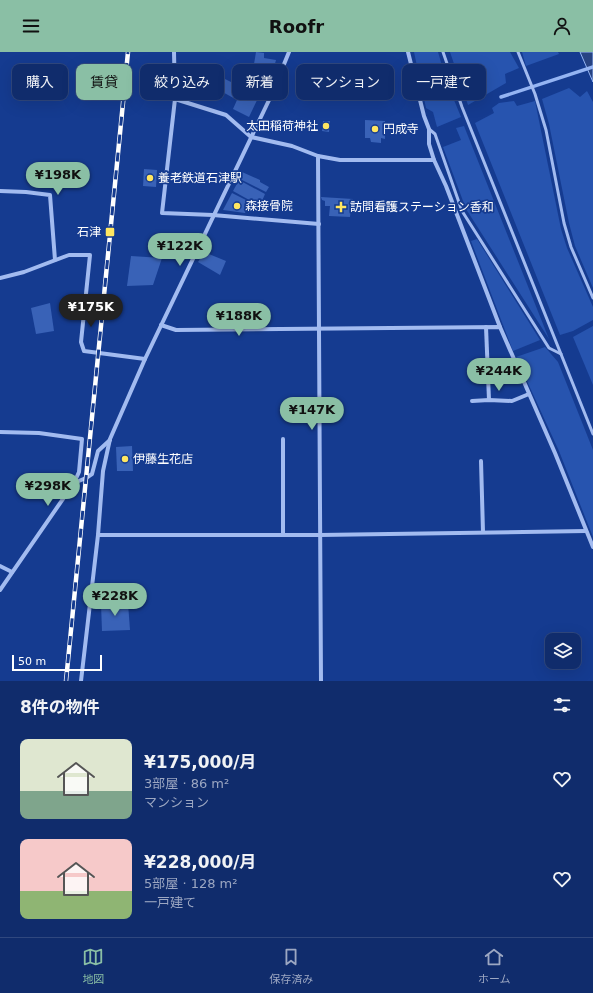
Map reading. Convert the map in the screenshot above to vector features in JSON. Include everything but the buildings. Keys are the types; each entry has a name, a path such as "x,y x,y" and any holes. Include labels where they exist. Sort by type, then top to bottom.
{"street":[{"path":"174,52 174,64"},
{"path":"80,681 98,535 103,471 110,439 161,325 272,96 289,52"},
{"path":"408,52 424,116 429,129 429,144 434,160 457,214 500,327 555,453 593,547"},
{"path":"175,100 162,212 319,224"},
{"path":"178,100 226,115 251,137 292,146 318,156 340,160 434,160"},
{"path":"318,156 321,681"},
{"path":"0,191 50,195 56,260"},
{"path":"0,278 24,272 69,256 90,255 81,342 84,351 145,359"},
{"path":"161,325 176,330 500,327"},
{"path":"486,327 489,400"},
{"path":"472,401 512,401 529,394"},
{"path":"0,432 39,433 82,439 79,472 74,483 0,590"},
{"path":"74,483 92,474 98,450 110,439"},
{"path":"283,439 283,535"},
{"path":"481,461 483,532"},
{"path":"98,535 320,535 586,531"},
{"path":"0,566 12,572"}],"lane":[{"path":"443,52 464,114 593,434"},
{"path":"518,52 535,94 546,130 564,223 593,298"},
{"path":"429,129 434,134 462,212 548,348 561,354"}],"shaded area":[{"path":"414,52 438,52 441,64 417,64"},
{"path":"450,52 510,52 519,68 505,74 506,83 486,95 486,64 454,64"},
{"path":"522,52 558,52 559,54 526,66"},
{"path":"580,52 593,52 593,82"},
{"path":"569,88 580,97 587,91 593,102 593,288 575,246 549,124 542,99"},
{"path":"424,100 454,100 461,117 437,127 433,112 426,108"},
{"path":"466,100 477,100 468,105"},
{"path":"514,101 517,106 535,101 561,229 567,248 593,307 593,320 573,331 560,335 475,123 494,113 492,108 499,103"},
{"path":"464,126 549,339 466,209 443,147 461,140 456,128"},
{"path":"477,239 540,340 513,351 471,241"},
{"path":"593,326 593,385 573,337"},
{"path":"545,347 558,362 593,450 593,537 559,451 516,357"}],"waterway":[{"path":"501,97 593,67"}],"railway":[{"path":"66,681 128,52"}],"place":[{"name":"太田稲荷神社","path":"326,126"},
{"name":"円成寺","path":"375,129"},
{"name":"養老鉄道石津駅","path":"150,178"},
{"name":"森接骨院","path":"237,206"},
{"name":"訪問看護ステーション香和","path":"341,207"},
{"name":"石津","path":"110,232"},
{"name":"伊藤生花店","path":"125,459"}]}
